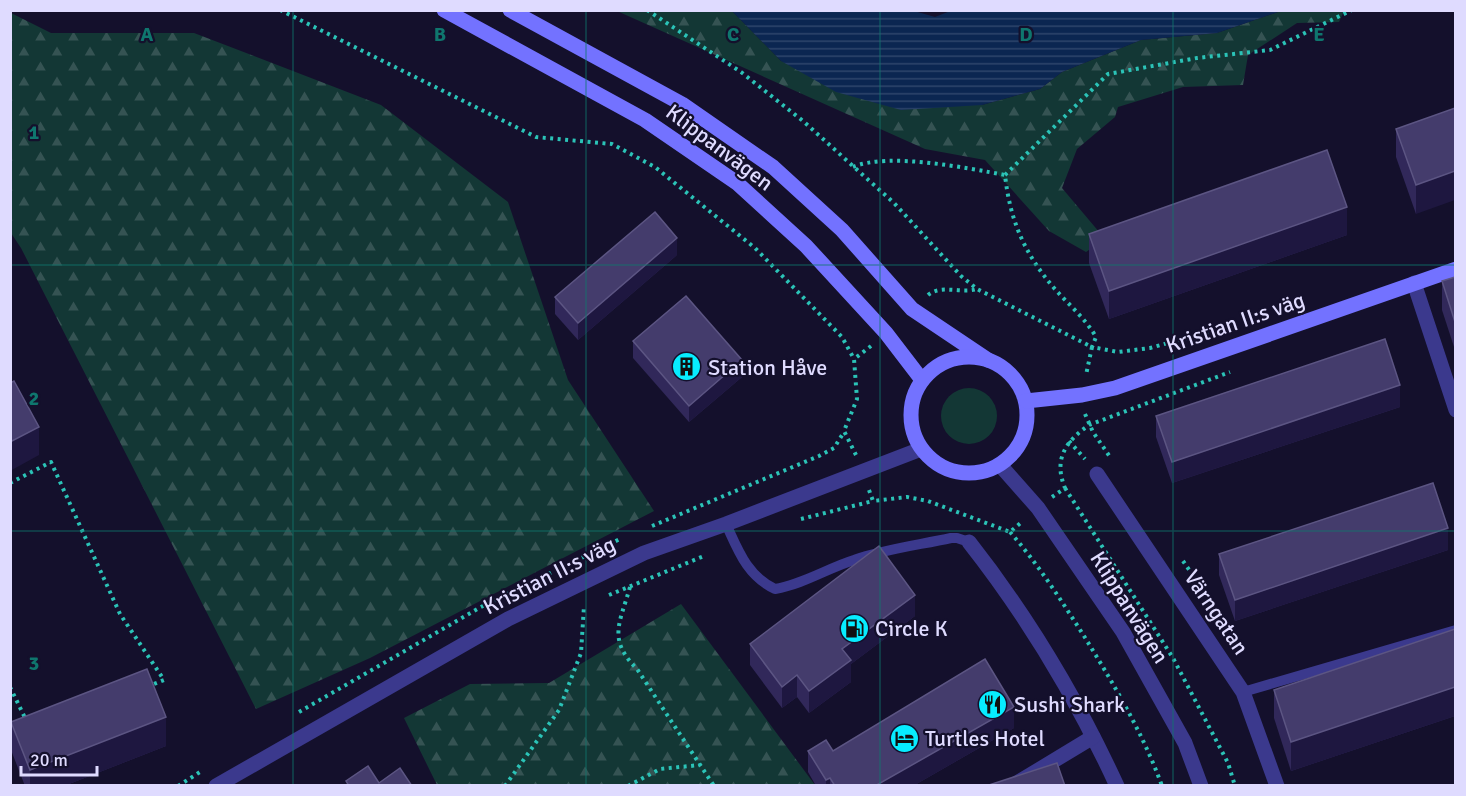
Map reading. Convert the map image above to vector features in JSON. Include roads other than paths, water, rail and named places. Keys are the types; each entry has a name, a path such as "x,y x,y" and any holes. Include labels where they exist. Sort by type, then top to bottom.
{"main road":[{"name":"Klippanvägen","path":"444,10 645,120 737,183 806,246 886,333 922,380 932,369 959,357 988,360"},
{"name":"Klippanvägen","path":"510,10 682,104 773,167 842,231 912,309 988,360 1001,366 1021,387 1026,401"},
{"name":"Kristian II:s väg","path":"1026,401 1082,395 1115,388 1455,269"},
{"path":"922,380 915,393 911,414 914,436 921,449 931,460 944,468 958,472 972,474 987,471 1000,465 1011,456 1023,437 1028,416 1026,401"}],"street":[{"path":"1414,283 1455,410"},
{"name":"Kristian II:s väg","path":"216,786 508,619 644,553 921,449"},
{"name":"Klippanvägen","path":"1000,465 1038,508 1123,632 1185,743 1201,786"},
{"name":"Värngatan","path":"1097,474 1243,692 1277,786"},
{"path":"969,542 1002,584 1035,634 1093,737 1117,786"},
{"path":"1012,786 1093,737"}],"lane":[{"path":"726,524 749,570 775,589 805,581 833,567 859,558 957,537 969,542"},
{"path":"1243,692 1455,630"}],"water":[{"path":"953,10 1281,11 1217,33 1141,40 1062,72 1040,89 982,105 901,110 836,92 781,61 732,11 914,11 935,17"}],"place":[{"name":"Station Håve","path":"687,367"},
{"name":"Circle K","path":"854,628"},
{"name":"Sushi Shark","path":"993,704"},
{"name":"Turtles Hotel","path":"904,738"}]}
